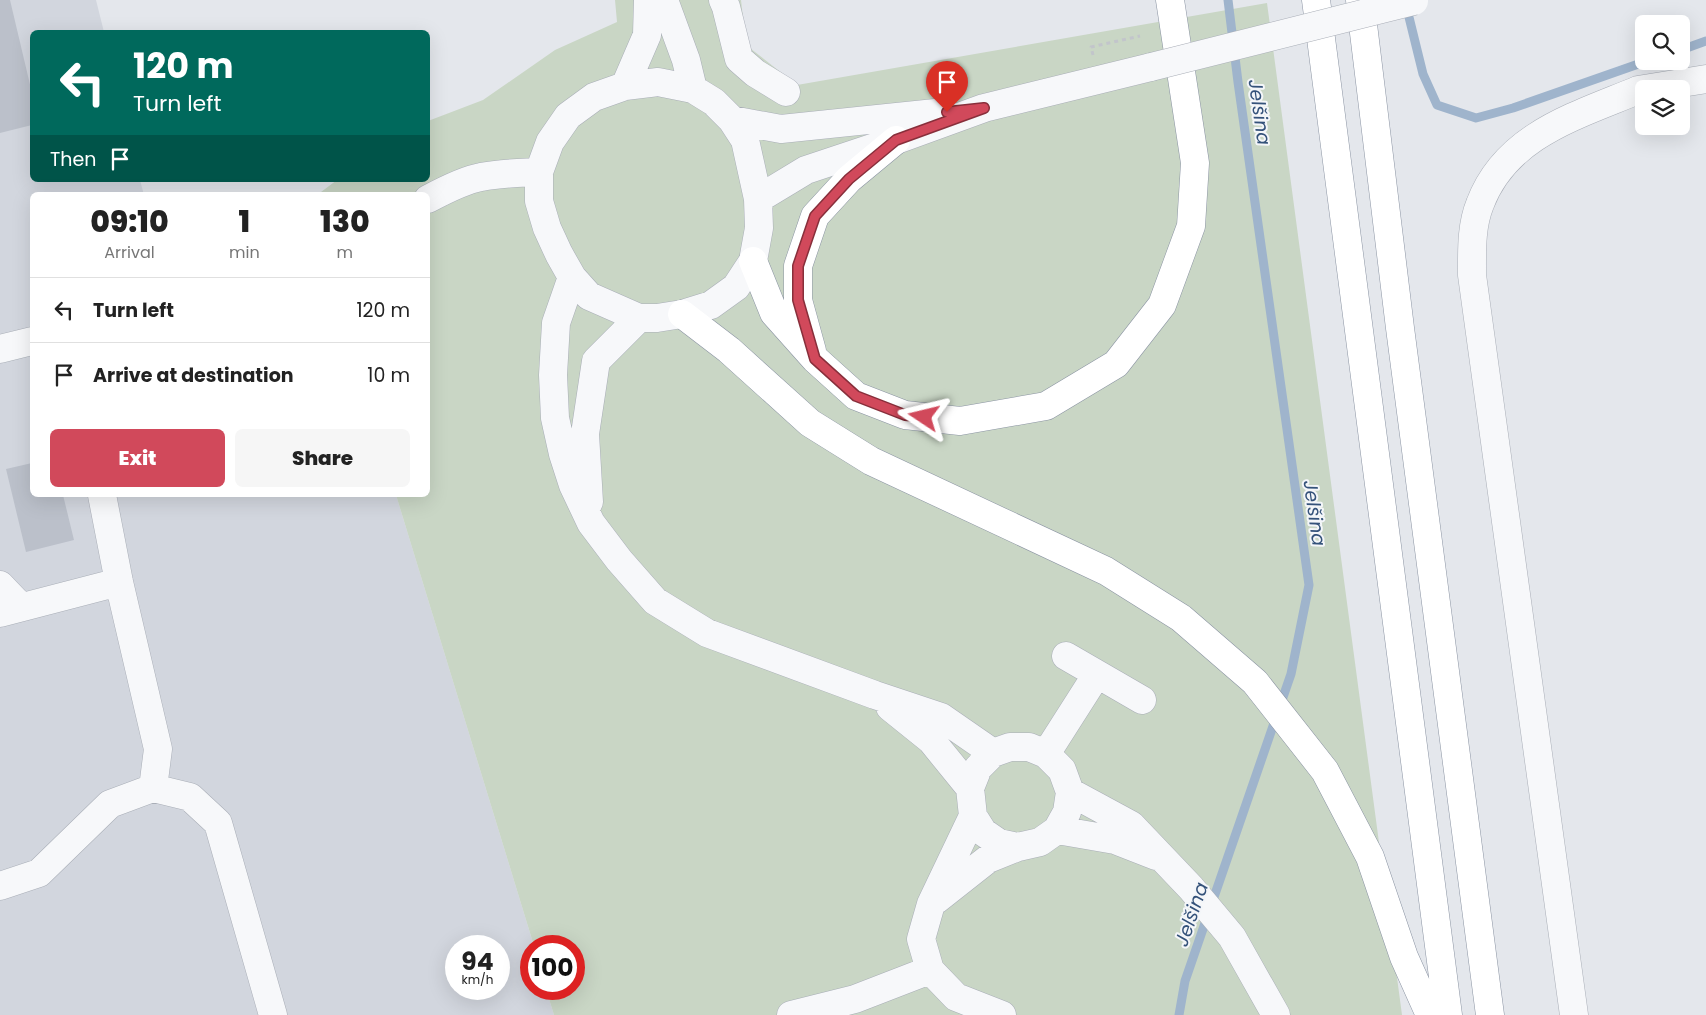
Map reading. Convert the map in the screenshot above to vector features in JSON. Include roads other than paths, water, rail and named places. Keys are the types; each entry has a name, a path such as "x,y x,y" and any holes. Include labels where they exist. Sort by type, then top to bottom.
{"highway":[{"path":"753,261 774,313 815,359 856,396 905,415 960,421 1046,406 1116,364 1162,305 1191,226 1195,163 1170,0"},
{"path":"1316,0 1448,1015"},
{"path":"1360,0 1400,328 1490,1015"},
{"path":"815,359 798,300 798,266 815,216 849,179 896,140"},
{"path":"682,314 729,350 810,423 871,461 1106,571 1181,618 1254,682 1325,771 1370,857 1404,957 1430,1015"}],"street":[{"path":"625,86 647,36 648,0"},
{"path":"664,0 686,60 693,89"},
{"path":"723,0 739,59 755,73 786,92"},
{"path":"758,199 806,170 984,108 1417,1"},
{"path":"1690,82 1706,79"},
{"path":"658,82 693,89 714,102 732,120 745,140 758,199 759,228 753,261 736,287 712,305 682,314 657,318 639,318 589,296 572,277 547,228 539,201 539,172 550,142 568,116 594,97 625,86 658,82"},
{"path":"1574,1015 1474,295 1472,238 1479,205 1490,182 1507,160 1532,138 1561,122 1635,91"},
{"path":"732,120 781,129 984,108"},
{"path":"430,198 479,177 508,173 539,172"},
{"path":"572,277 556,324 553,375 555,418 563,454 573,485 590,524 655,601 707,633 875,695 941,717 993,754"},
{"path":"590,524 585,434 596,361 639,318"},
{"path":"0,349 30,342"},
{"path":"102,497 119,582 158,748 153,788"},
{"path":"0,585 11,610 119,582"},
{"path":"1066,656 1142,700"},
{"path":"1046,754 1097,674"},
{"path":"875,695 931,740 970,788"},
{"path":"931,904 988,859 1018,847 1040,842 1057,830 1067,812 1070,792 1062,770 1046,754 1029,747 1010,747 993,754 978,768 970,788 973,816 983,832 1000,843 1018,847"},
{"path":"0,886 39,873 110,804 153,788 190,797 218,823 273,1015"},
{"path":"1070,792 1131,825 1166,860 1232,937 1276,1015"},
{"path":"973,816 931,904 921,939 930,970 956,997 1002,1015"},
{"path":"1057,830 1115,840 1166,860"},
{"path":"791,1015 855,999 930,970"}],"waterway":[{"name":"Jelšina","path":"1179,1015 1185,981 1291,674 1309,585 1228,0"},
{"path":"1406,5 1423,74 1437,105 1476,118 1513,108 1635,65"},
{"path":"1690,47 1706,41"}]}
